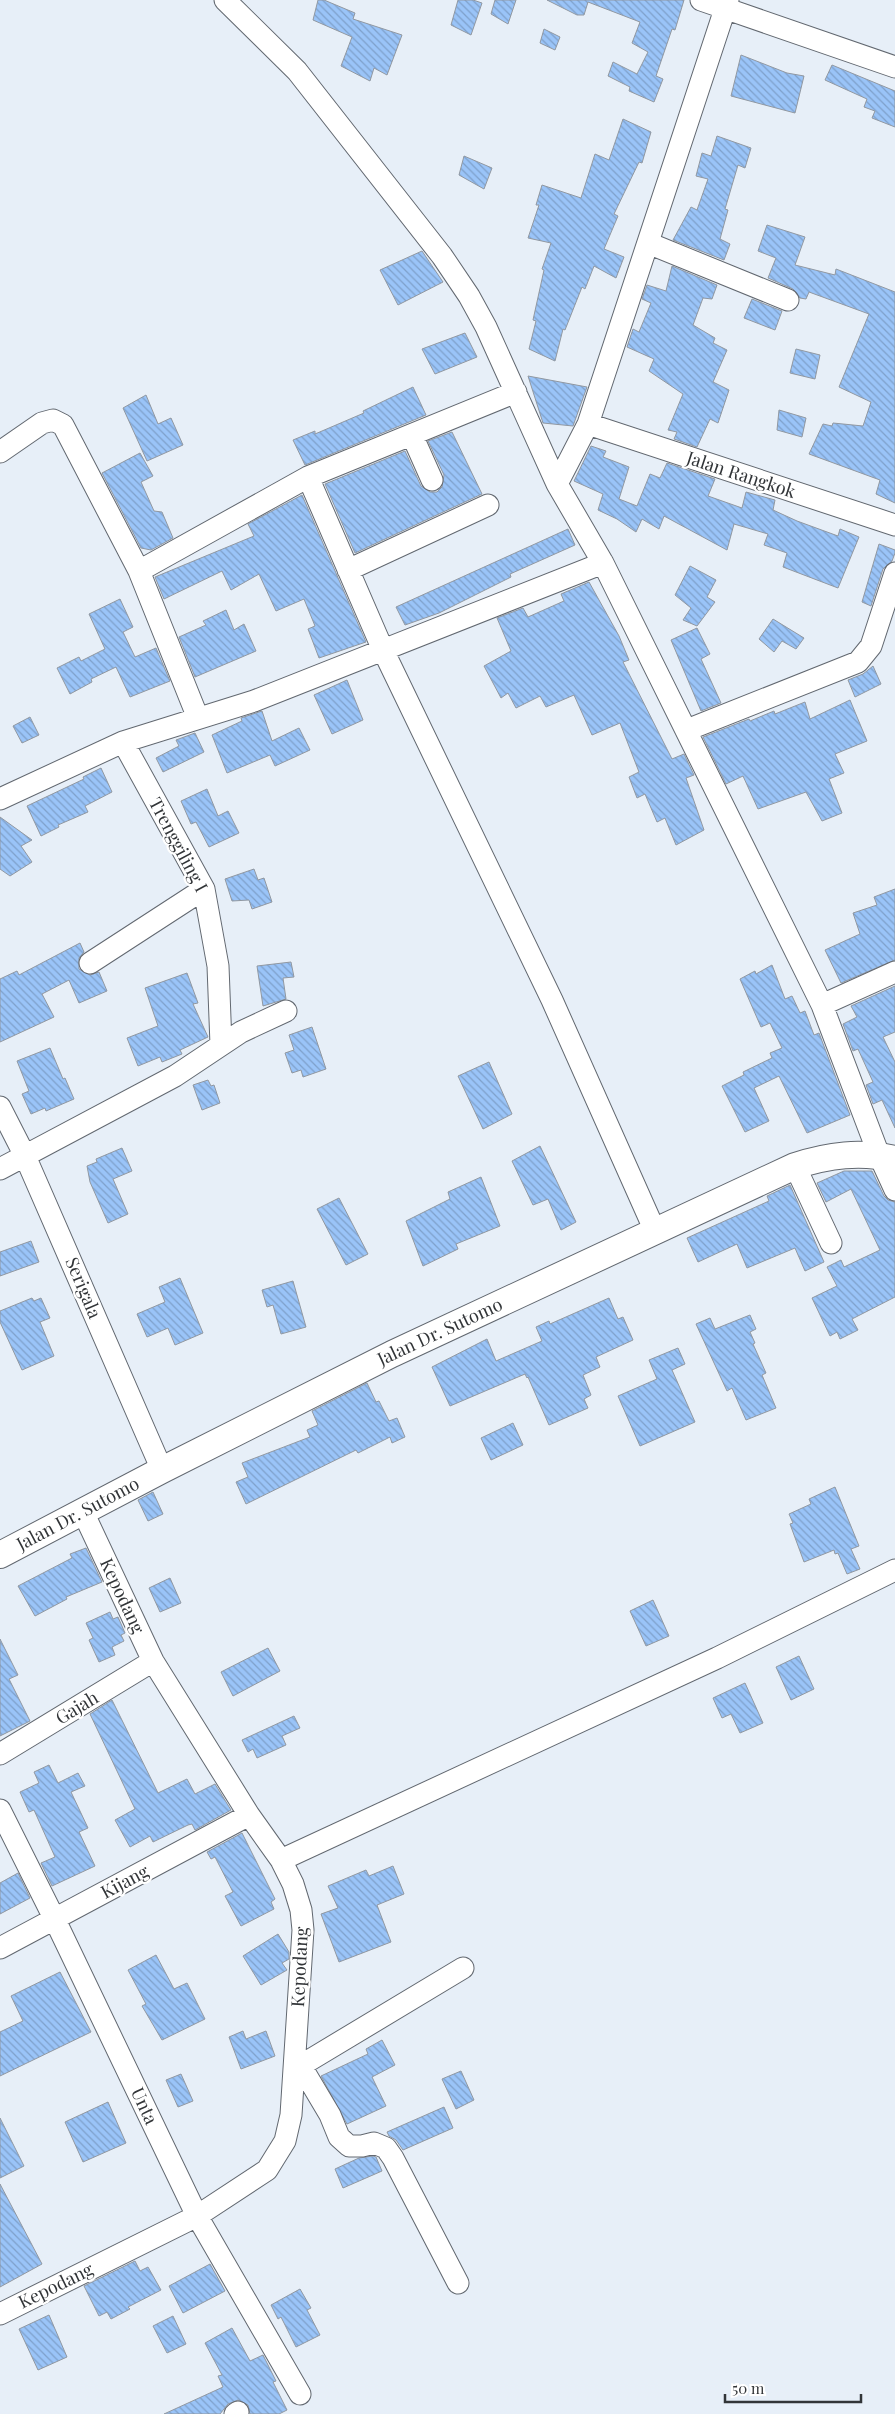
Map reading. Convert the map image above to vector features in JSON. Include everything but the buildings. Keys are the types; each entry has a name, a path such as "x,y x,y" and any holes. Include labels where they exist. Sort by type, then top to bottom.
{"street":[{"path":"226,0 297,71 442,256 469,296 486,327 557,484 603,563 688,730 822,1005 887,1157 895,1190"},
{"path":"701,0 726,4 895,67"},
{"path":"557,484 588,424 726,4"},
{"path":"648,243 788,300"},
{"path":"139,571 308,478 516,392"},
{"path":"0,452 42,423 53,420 63,425 139,571 198,718"},
{"name":"Jalan Rangkok","path":"588,424 895,525"},
{"path":"412,435 432,480"},
{"path":"308,478 383,650 552,1000 655,1231"},
{"path":"348,570 488,505"},
{"path":"0,799 123,742 254,701 603,563"},
{"path":"688,730 858,662 870,646 895,574"},
{"name":"Trenggiling I","path":"123,742 204,889 218,966 221,1045"},
{"path":"90,963 204,889"},
{"path":"822,1005 895,972"},
{"path":"0,1169 175,1076 241,1032 286,1011"},
{"name":"Serigala","path":"0,1107 25,1156 162,1470"},
{"name":"Jalan Dr. Sutomo","path":"0,1555 162,1470 392,1354 795,1166 818,1159 847,1154 887,1157"},
{"path":"795,1166 831,1243"},
{"name":"Kepodang","path":"0,2314 197,2216 267,2170 285,2140 298,2061 303,1930 301,1910 293,1884 281,1860 249,1815 153,1662 82,1512"},
{"path":"281,1860 717,1658 895,1570"},
{"name":"Gajah","path":"0,1754 153,1662"},
{"name":"Unta","path":"0,1810 197,2216 300,2394"},
{"name":"Kijang","path":"0,1948 249,1815"},
{"path":"458,2283 386,2148 374,2143 362,2146 349,2146 339,2137 330,2115 298,2061 463,1968"}]}
